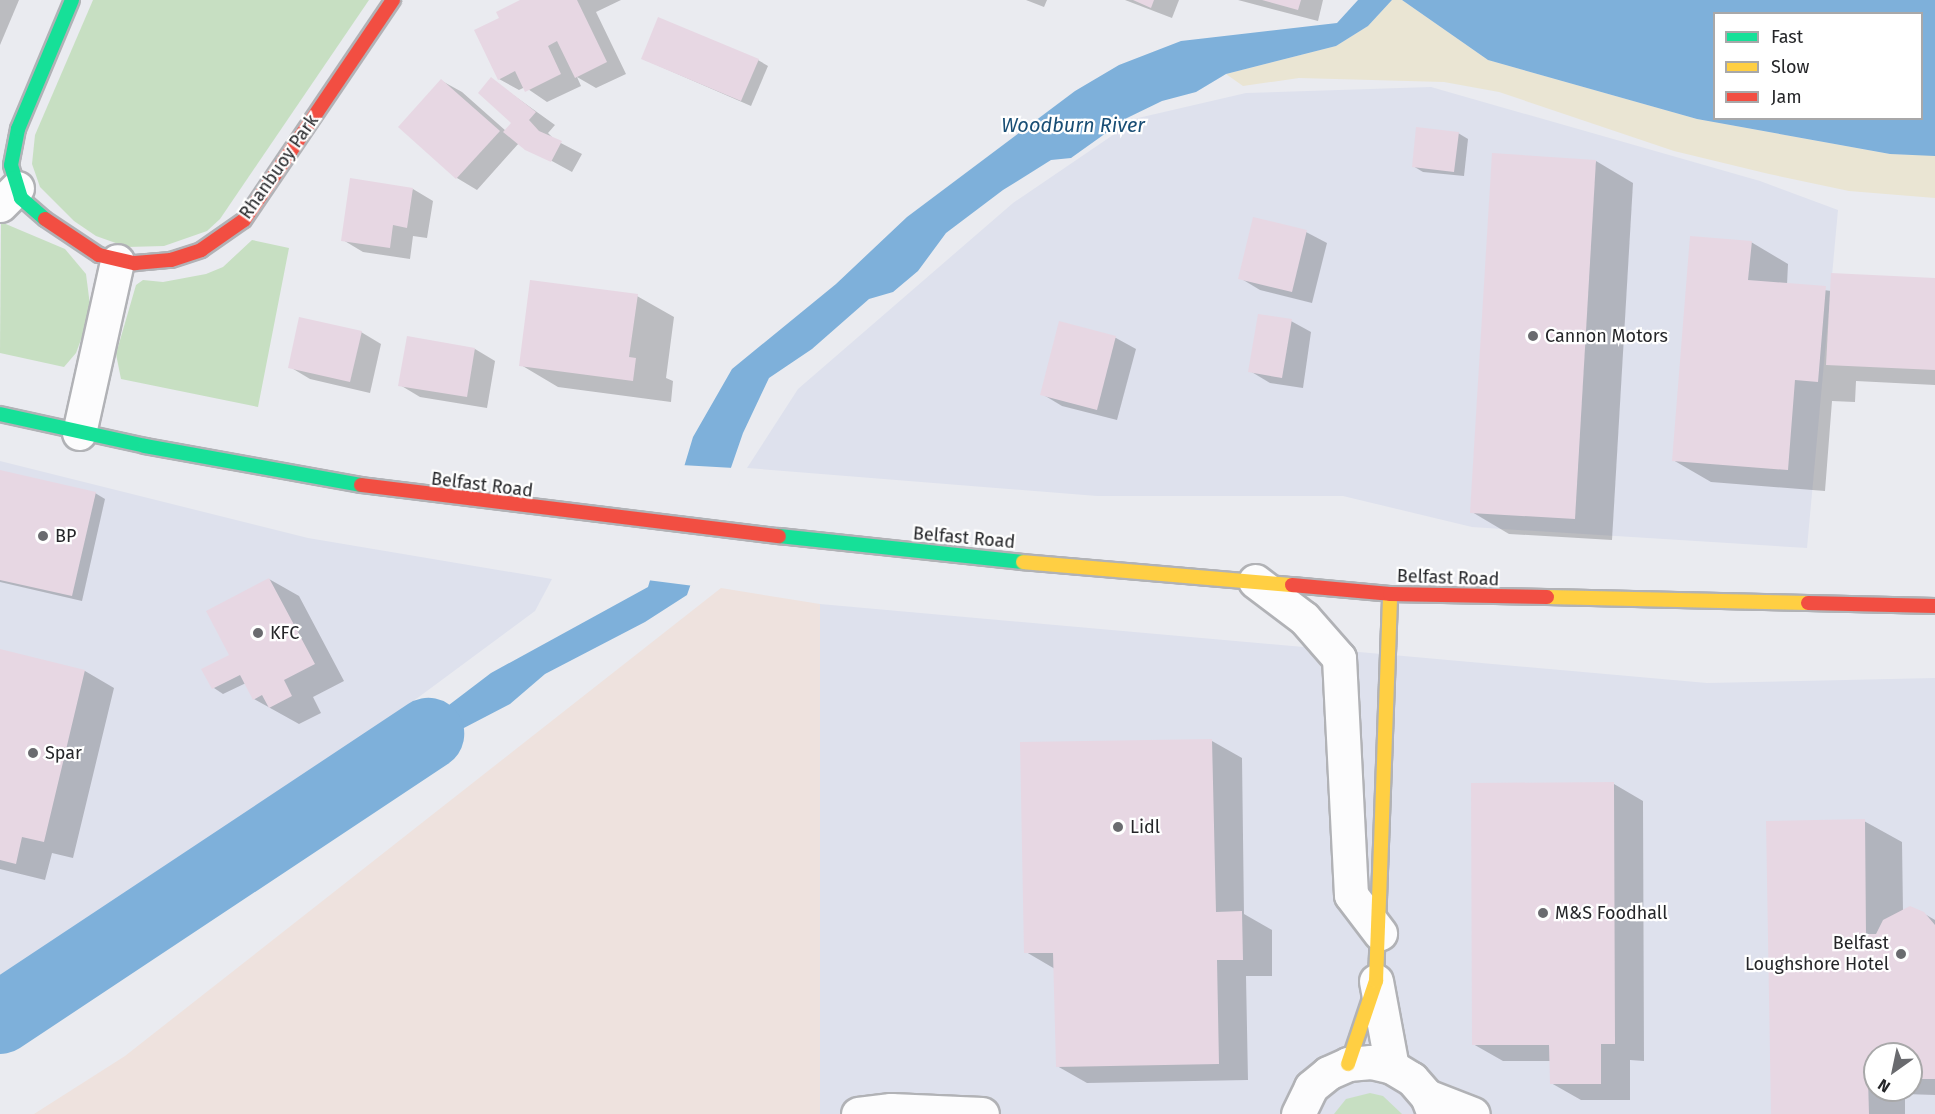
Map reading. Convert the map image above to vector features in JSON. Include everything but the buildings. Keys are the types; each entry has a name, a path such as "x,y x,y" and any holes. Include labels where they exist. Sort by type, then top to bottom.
{"main road":[{"name":"Rhanbuoy Park","path":"72,0 18,129 8,197 33,210 57,230 117,261 155,262 188,255 216,243 244,220 393,0"},
{"name":"Belfast Road","path":"0,414 79,433 339,483 596,518 939,555 1255,580 1389,594 1935,606"},
{"path":"1348,1064 1376,981 1380,933 1381,778 1389,594"}],"street":[{"path":"79,433 117,261"},
{"path":"1255,580 1304,618 1339,658 1351,895 1380,933"},
{"path":"1376,981 1392,1067"},
{"path":"1298,1114 1311,1087 1328,1073 1348,1064 1371,1062 1392,1067 1412,1079 1431,1105 1473,1114"},
{"path":"858,1114 891,1110 982,1114"}],"shaded area":[{"path":"1431,87 1760,181 1838,210 1807,548 1472,527 1343,496 1097,496 747,468 798,389 1013,203 1138,118 1246,93"},
{"path":"0,461 308,538 552,579 535,611 0,1007"},
{"path":"721,588 820,604 820,1114 34,1114 125,1056"},
{"path":"820,604 1707,683 1935,678 1935,1114 820,1114"}],"green space":[{"path":"93,0 369,0 220,219 207,231 164,246 127,247 96,236 74,221 40,187 32,164 35,135"},
{"path":"1,222 65,249 86,274 91,313 76,353 64,367 0,353"},
{"path":"252,240 289,248 258,407 121,379 116,354 136,285 143,280 163,282 206,274 223,267"},
{"path":"1370,1093 1383,1096 1402,1114 1334,1114 1346,1099"}],"sand":[{"path":"1392,0 1402,0 1488,60 1697,119 1890,154 1935,155 1935,198 1849,191 1769,174 1674,151 1499,92 1444,82 1299,78 1243,86 1226,74 1336,46 1368,26"}],"water":[{"name":"Woodburn River","path":"1358,0 1392,0 1368,26 1336,46 1226,74 1196,92 1162,101 1127,118 1071,158 1051,160 1003,190 946,233 918,271 893,292 869,299 812,349 769,378 743,433 687,595 645,622 545,674 510,704 460,730 435,741 420,727 491,673 648,587 693,437 732,369 836,284 907,217 1075,91 1119,65 1181,41 1337,23"},
{"path":"1402,0 1935,0 1935,156 1890,154 1697,119 1488,60"}],"pier":[{"path":"681,465 734,468 694,586 647,580"}],"waterway":[{"path":"0,1018 428,734"}],"traffic: fast":[{"path":"45,219 21,198 11,165 18,129 72,0"},
{"path":"0,414 145,446 361,485"},
{"path":"779,536 1023,562"}],"traffic: slow":[{"path":"1023,562 1292,585"},
{"path":"1348,1064 1376,981 1390,594"},
{"path":"1547,597 1808,603"}],"traffic: jam":[{"path":"45,219 99,255 135,263 171,260 201,250 244,220 393,0"},
{"path":"361,485 779,536"},
{"path":"1292,585 1390,594 1547,597"},
{"path":"1808,603 1935,606"}],"place":[{"name":"Cannon Motors","path":"1533,336"},
{"name":"BP","path":"43,536"},
{"name":"KFC","path":"258,633"},
{"name":"Spar","path":"33,753"},
{"name":"Lidl","path":"1118,827"},
{"name":"M&S Foodhall","path":"1543,913"},
{"name":"Belfast Loughshore Hotel","path":"1901,954"}]}
